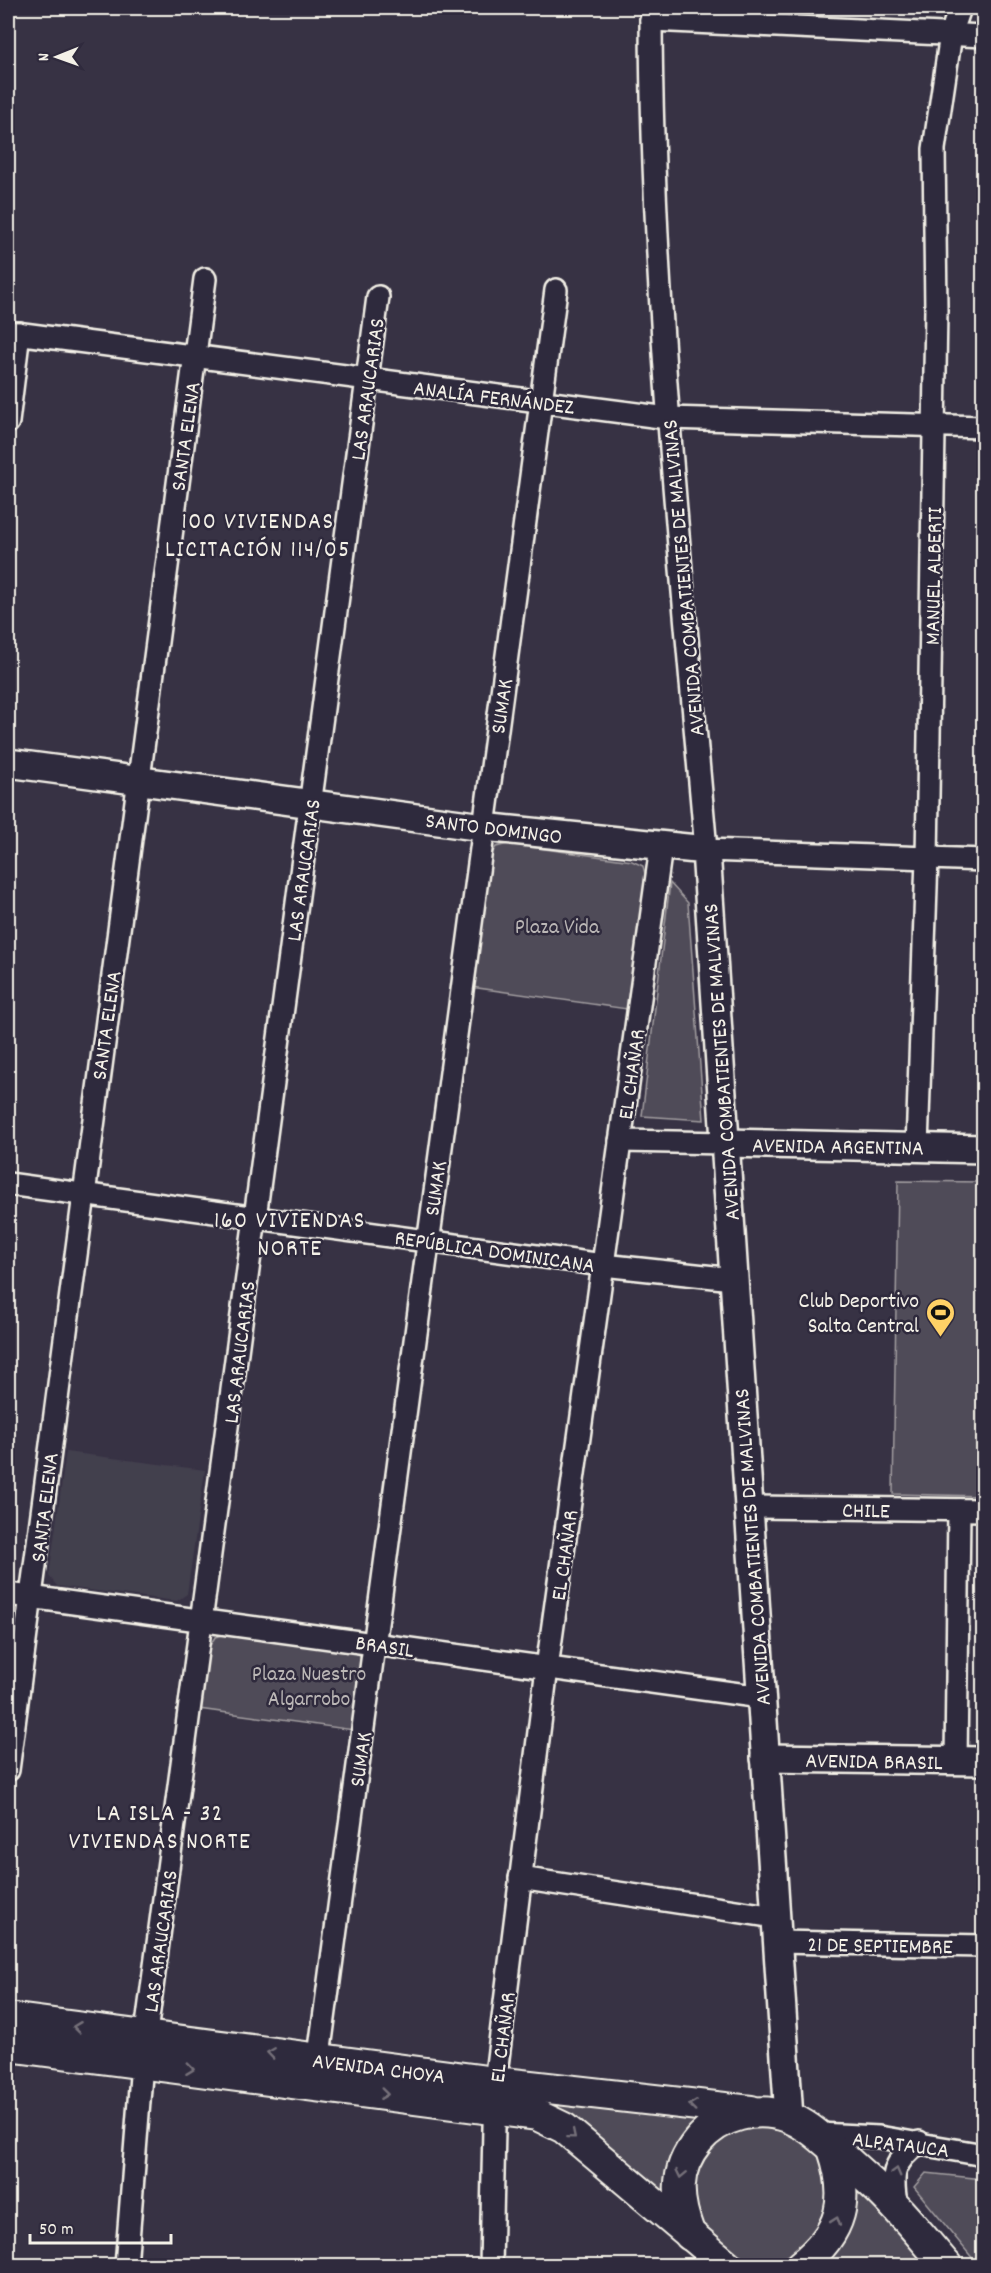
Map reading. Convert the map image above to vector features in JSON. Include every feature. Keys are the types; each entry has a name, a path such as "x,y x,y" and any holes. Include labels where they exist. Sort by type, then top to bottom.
{"main road":[{"name":"AVENIDA CHOYA","path":"8,2018 144,2050"},
{"name":"AVENIDA CHOYA","path":"8,2046 144,2050 495,2095 772,2113 789,2118 826,2142"},
{"name":"AVENIDA CHOYA","path":"495,2095 564,2128 728,2265"},
{"path":"690,2235 679,2201 679,2180 685,2160 699,2140 723,2120 752,2111"},
{"path":"826,2142 865,2176 947,2265"},
{"path":"800,2265 821,2249 836,2225 842,2198 841,2170 826,2142"}],"street":[{"name":"MANUEL ALBERTI","path":"917,1147 927,858 934,426 934,149 951,34 960,8"},
{"path":"652,14 984,36"},
{"name":"AVENIDA COMBATIENTES DE MALVINAS","path":"652,14 652,104 668,418 706,850 789,2118"},
{"name":"SANTA ELENA","path":"8,1770 205,279"},
{"name":"SUMAK","path":"317,2072 556,290"},
{"name":"LAS ARAUCARIAS","path":"126,2265 144,2050 378,297"},
{"path":"8,422 13,333"},
{"name":"ANALÍA FERNÁNDEZ","path":"13,333 668,418 984,427"},
{"name":"SANTO DOMINGO","path":"8,763 483,826 661,847 984,860"},
{"name":"EL CHAÑAR","path":"491,2265 495,2095 520,1878 661,847"},
{"name":"AVENIDA ARGENTINA","path":"620,1140 984,1149"},
{"name":"REPÚBLICA DOMINICANA","path":"8,1184 603,1265 733,1279"},
{"name":"CHILE","path":"749,1507 984,1510"},
{"path":"956,1761 959,1510"},
{"name":"BRASIL","path":"8,1594 761,1697"},
{"name":"AVENIDA BRASIL","path":"765,1758 984,1761"},
{"name":"21 DE SEPTIEMBRE","path":"520,1878 776,1929 984,1946"},
{"name":"ALPATAUCA","path":"826,2142 879,2137 919,2142 984,2155"},
{"path":"897,2210 893,2186 895,2168 904,2153 919,2142"}],"shaded area":[{"path":"66,1452 205,1470 187,1594 177,1601 57,1586 49,1576"}],"green space":[{"name":"Plaza Vida","path":"508,844 632,861 643,866 646,877 627,1009 471,987 490,856 496,847"},
{"path":"670,883 688,903 704,1120 642,1116"},
{"name":"Club Deportivo Salta Central","path":"898,1181 983,1182 983,1496 893,1494"},
{"name":"Plaza Nuestro Algarrobo","path":"225,1634 359,1654 363,1664 354,1730 199,1709 209,1647 215,1637"},
{"path":"523,2096 700,2119 668,2198"},
{"path":"761,2125 787,2130 799,2136 809,2145 818,2155 824,2167 829,2193 824,2219 818,2231 809,2241 799,2250 787,2256 761,2261 735,2256 723,2250 713,2241 704,2231 698,2219 693,2193 698,2167 704,2155 713,2145 723,2136 735,2130"},
{"path":"926,2173 983,2179 983,2265 978,2265 914,2187"},
{"path":"858,2191 924,2260 923,2264 818,2266 853,2194"}],"place":[{"name":"Club Deportivo Salta Central","path":"940,1338"}],"district":[{"name":"100 VIVIENDAS LICITACIÓN 114/05","path":"258,534"},
{"name":"160 VIVIENDAS NORTE","path":"290,1233"},
{"name":"LA ISLA - 32 VIVIENDAS NORTE","path":"160,1826"}]}
